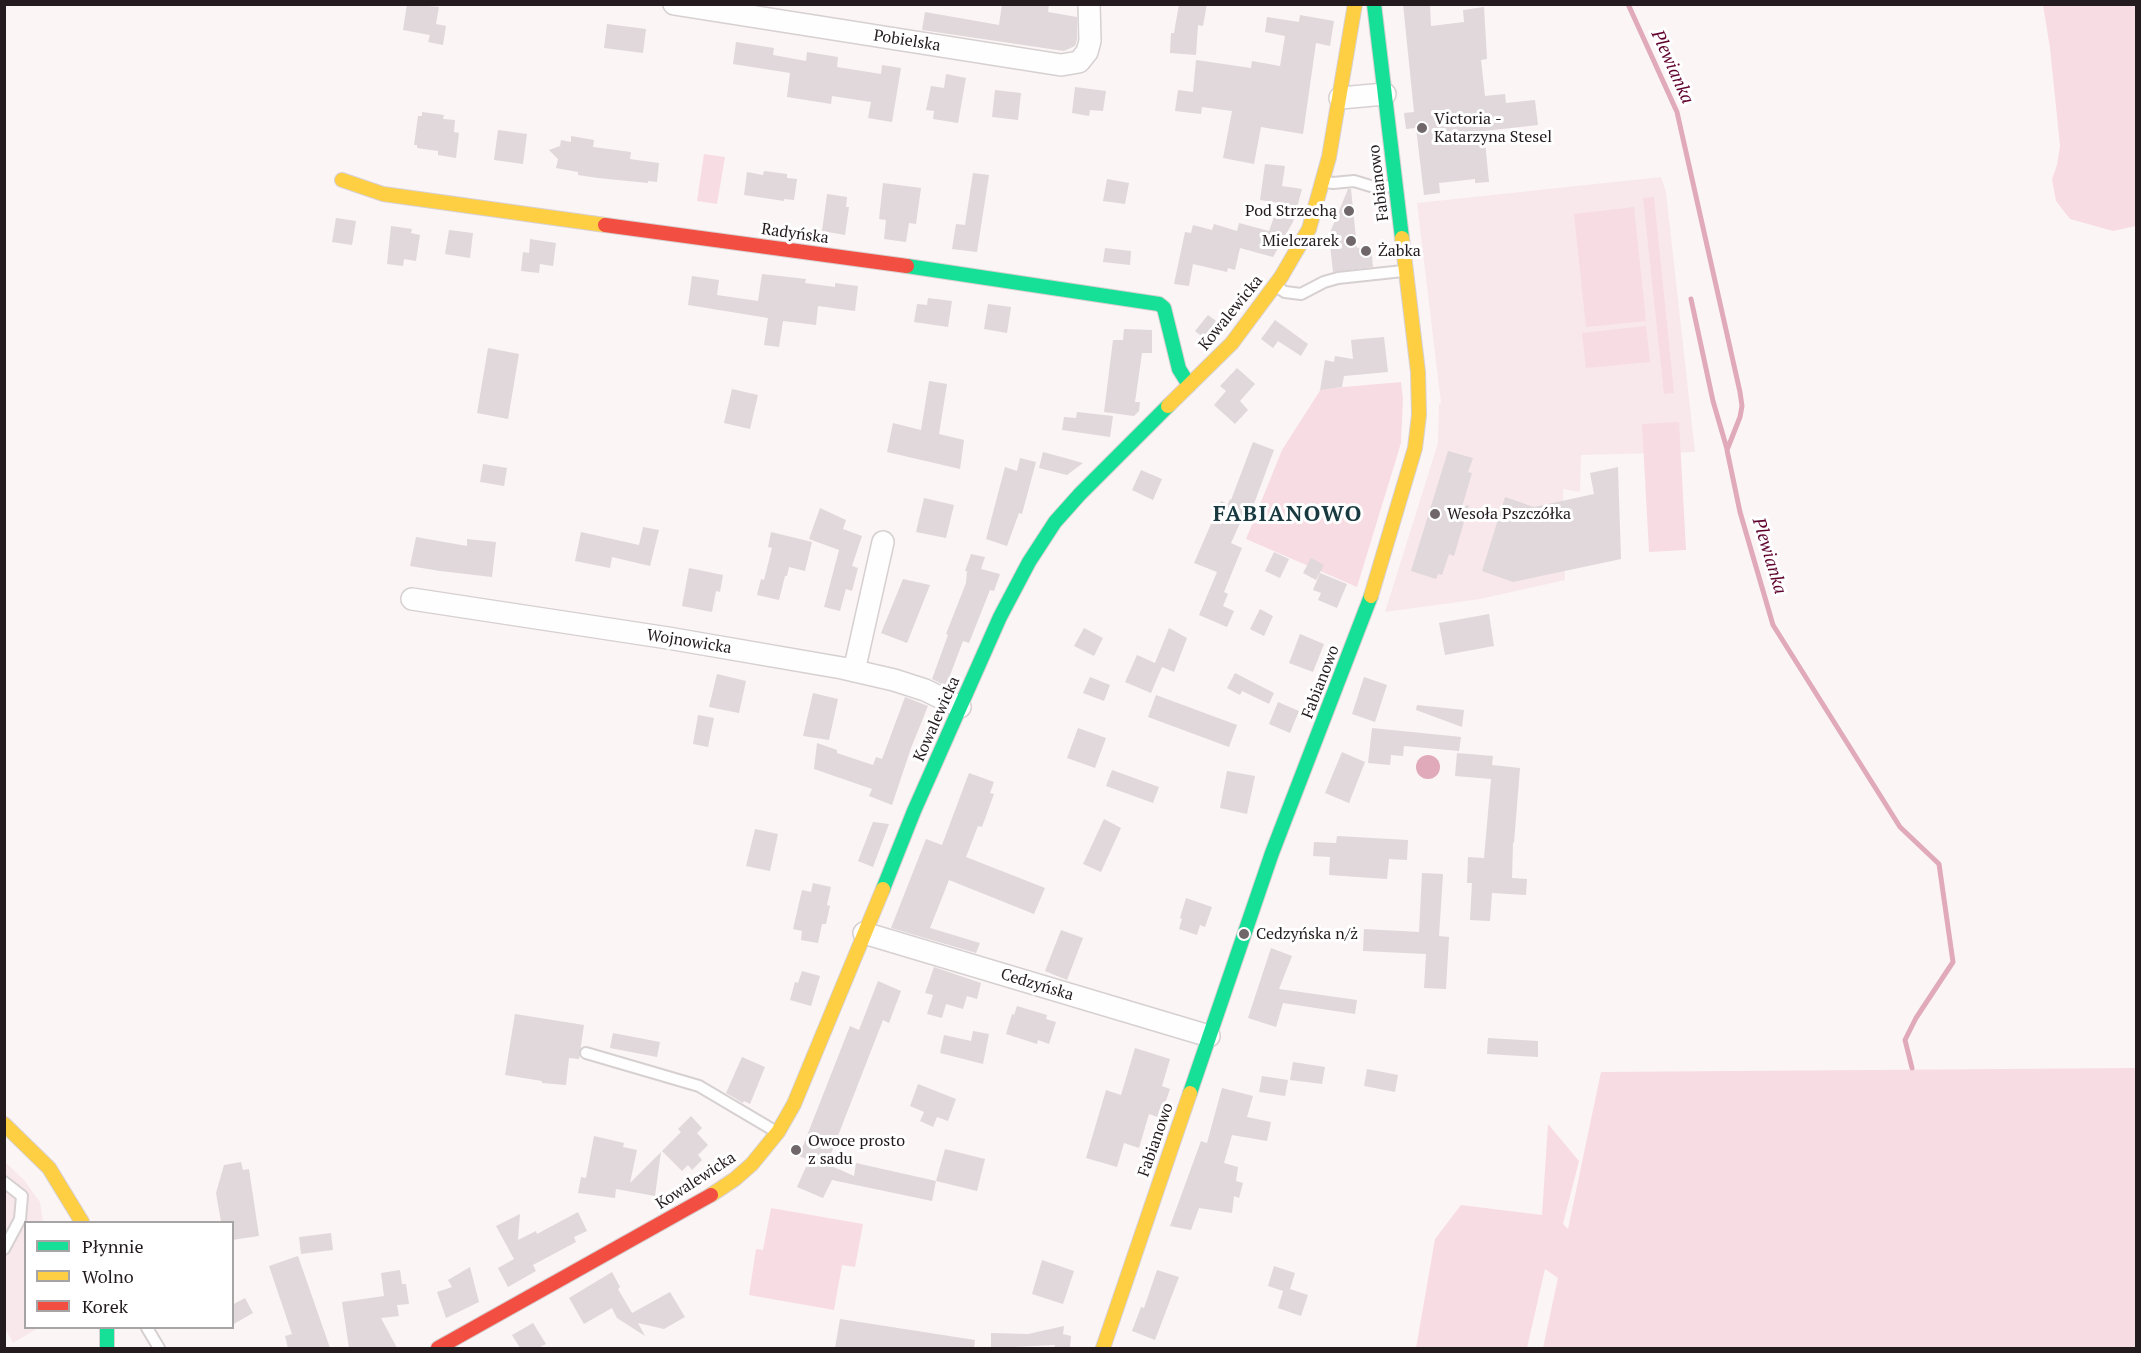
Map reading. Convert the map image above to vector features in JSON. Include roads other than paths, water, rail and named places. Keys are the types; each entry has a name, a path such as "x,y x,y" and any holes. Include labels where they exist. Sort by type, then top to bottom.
{"street":[{"name":"Pobielska","path":"674,4 1061,65 1079,62 1087,52 1090,41 1089,4"},
{"name":"Kowalewicka","path":"438,1348 710,1195 735,1179 752,1164 778,1132 794,1104 914,811 960,707 1010,596 1033,556 1055,522 1080,494 1232,343 1275,285 1309,229 1324,181 1355,4"},
{"name":"Fabianowo","path":"1103,1348 1272,853 1367,609 1412,465 1419,428 1419,401 1374,4"},
{"path":"1340,98 1385,94"},
{"name":"Radyńska","path":"342,180 383,194 940,271 1159,304 1164,308 1179,369 1189,385"},
{"path":"854,670 883,542"},
{"name":"Wojnowicka","path":"412,599 668,638 854,670 925,690 960,707"},
{"name":"Cedzyńska","path":"864,933 1209,1036"},
{"path":"4,1124 48,1168 81,1221"},
{"path":"107,1329 107,1348"}],"lane":[{"path":"1324,181 1333,183 1354,181 1374,188 1396,186"},
{"path":"1275,285 1285,292 1301,294 1324,282 1338,278 1406,271"},
{"path":"586,1053 699,1086 778,1132"},
{"path":"4,1182 22,1196 21,1219 4,1249"},
{"path":"148,1329 159,1348"}],"waterway":[{"name":"Plewianka","path":"1628,4 1677,112 1740,392 1742,406 1740,417 1727,450 1740,512 1773,625 1900,827 1939,864 1953,962 1916,1018 1905,1040 1912,1068"},
{"path":"1691,299 1713,401 1727,449"}],"place":[{"name":"Victoria - Katarzyna Stesel","path":"1422,128"},
{"name":"Pod Strzechą","path":"1349,211"},
{"name":"Mielczarek","path":"1351,241"},
{"name":"Żabka","path":"1366,251"},
{"name":"Wesoła Pszczółka","path":"1435,514"},
{"name":"Cedzyńska n/ż","path":"1244,934"},
{"name":"Owoce prosto z sadu","path":"796,1150"}],"district":[{"name":"FABIANOWO","path":"1288,515"}]}
